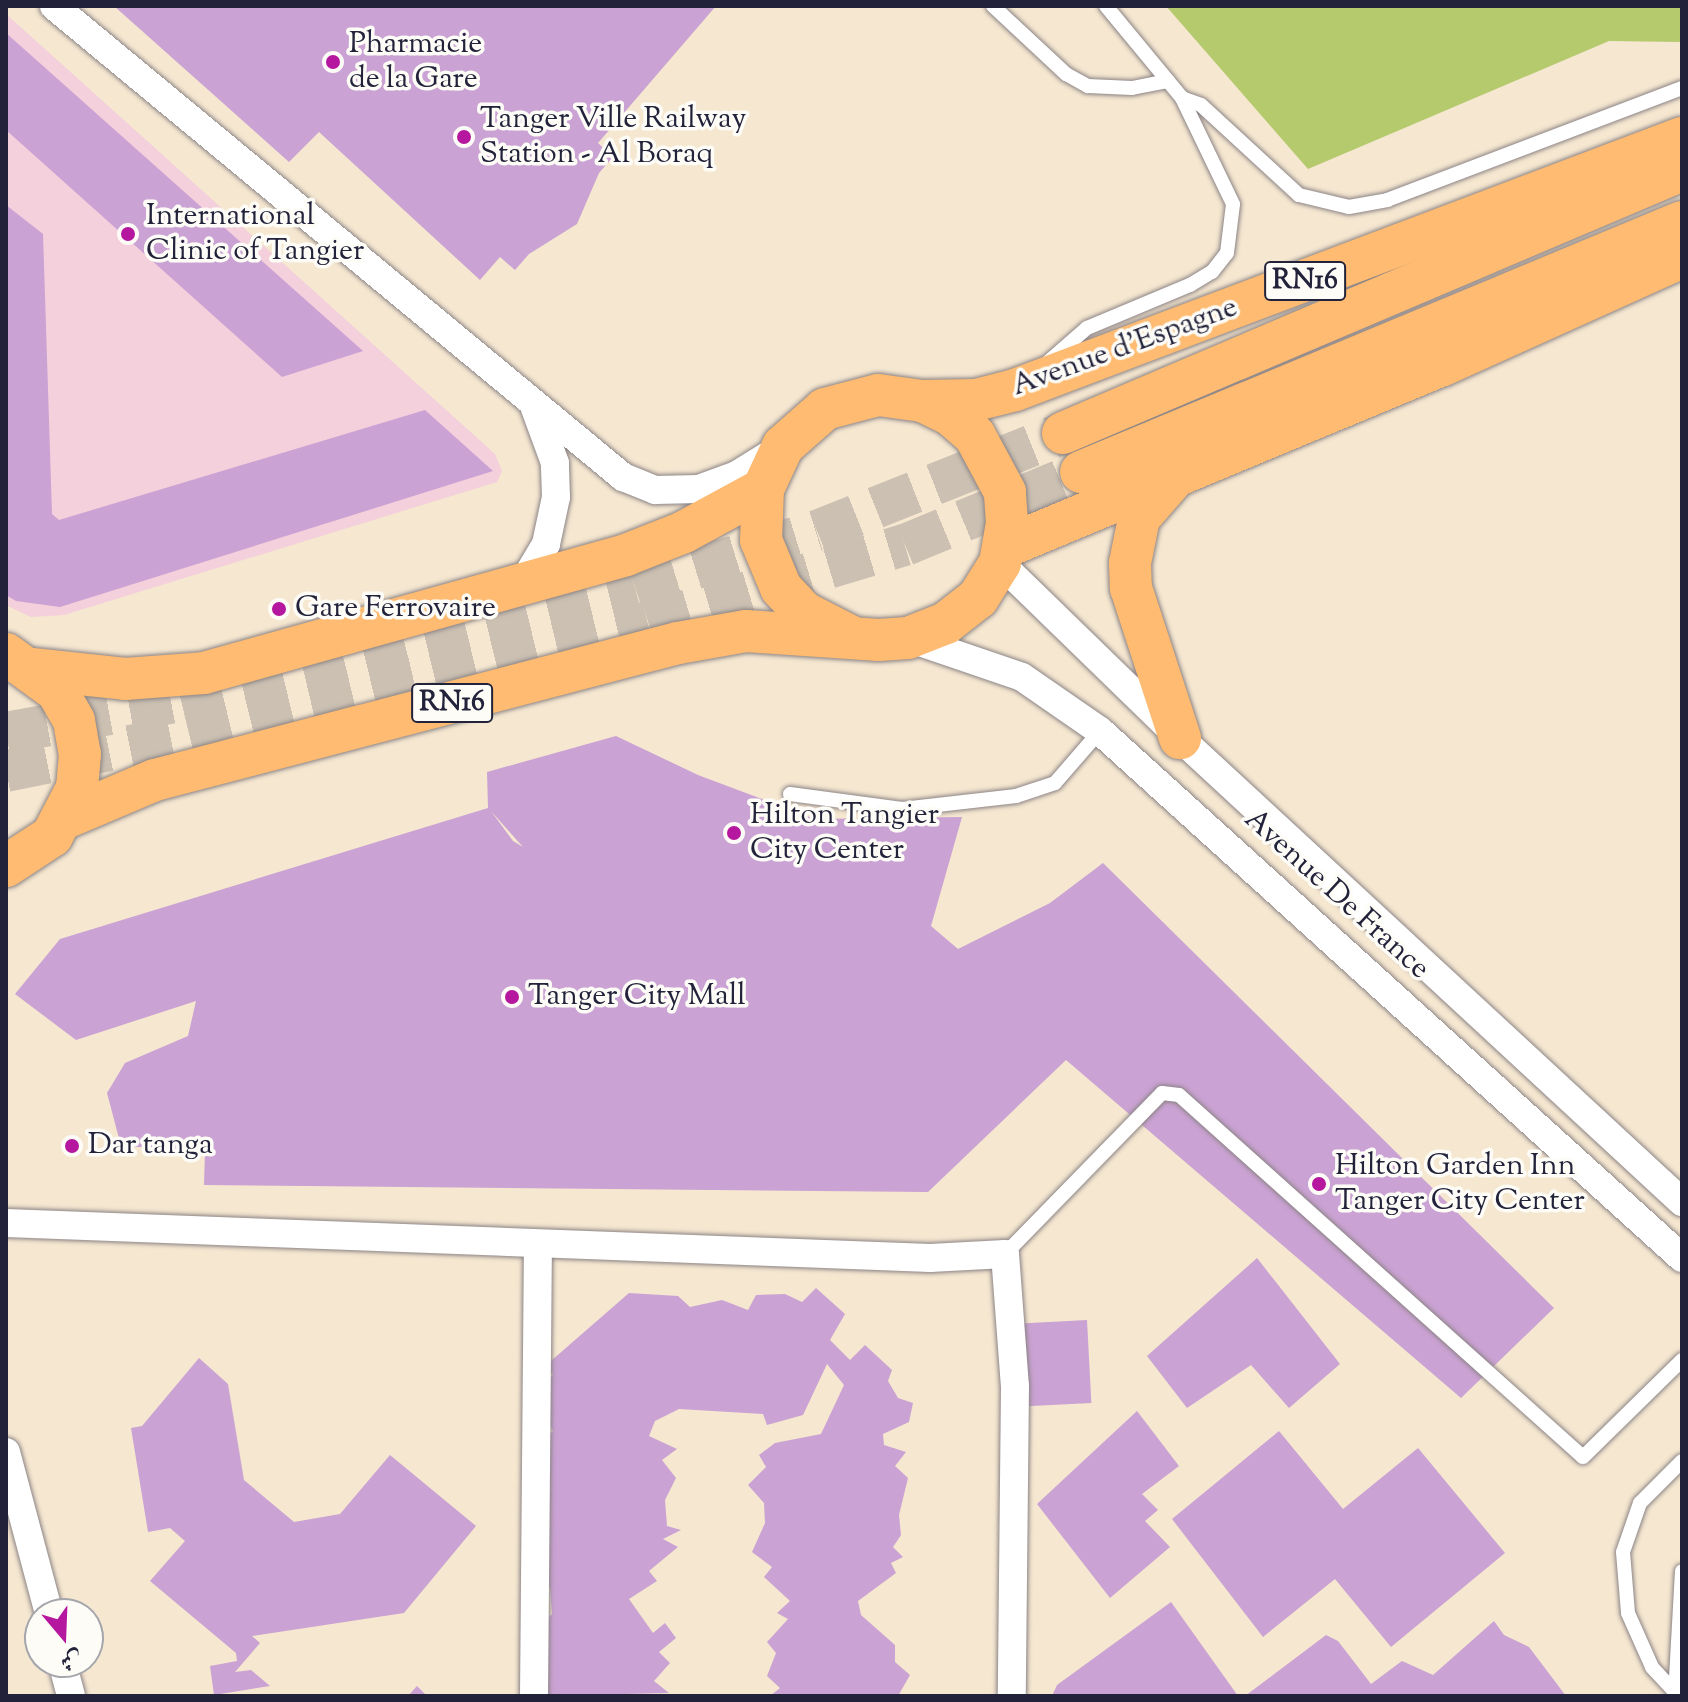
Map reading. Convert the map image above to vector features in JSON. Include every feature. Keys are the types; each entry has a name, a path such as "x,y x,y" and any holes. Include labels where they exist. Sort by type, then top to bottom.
{"main road":[{"name":"Avenue d'Espagne","path":"922,401 976,400 1015,390 1682,138"},
{"name":"RN16","path":"1063,433 1682,170"},
{"path":"1081,472 1682,222"},
{"path":"1003,555 1181,472 1443,365 1682,257"},
{"name":"RN16","path":"63,819 155,780 678,643 746,631 850,636 908,638 946,623 978,598 1003,555 1005,492 993,462 975,436 951,415 922,401 878,395 851,399 825,409 783,446 763,489 761,540 781,588 803,612 850,636"},
{"path":"1180,738 1131,588 1130,563 1139,518 1181,472"},
{"name":"RN16","path":"19,662 125,679 204,673 521,586 684,532 763,489"},
{"name":"RN16","path":"10,868 52,836 77,788 78,743 74,721 57,691 19,662"}],"street":[{"path":"54,6 623,477 655,490 699,489 737,475 783,446"},
{"path":"521,586 546,544 556,497 549,440 530,398"},
{"name":"Avenue De France","path":"1003,555 1180,738 1682,1202"},
{"name":"Avenue De France","path":"908,638 1022,677 1100,731 1682,1258"},
{"path":"6,1223 930,1258 1005,1254 1015,1386 1012,1696"},
{"path":"534,1696 538,1244"},
{"path":"6,1452 45,1598"}],"lane":[{"path":"993,6 1066,74 1088,86 1132,88 1168,81"},
{"path":"1015,390 1087,328 1190,285 1212,272 1227,253 1233,204 1182,98 1106,6"},
{"path":"1182,98 1201,105 1299,195 1349,207 1387,200 1682,88"},
{"path":"790,794 902,809 1016,796 1055,783 1100,731"},
{"path":"1005,1254 1162,1093 1179,1095 1583,1457 1682,1360"},
{"path":"1675,1695 1652,1667 1628,1613 1623,1552 1640,1503 1682,1461"},
{"path":"1675,1695 1682,1571"}],"shaded area":[{"name":"International Clinic of Tangier","path":"6,14 495,454 502,471 497,482 64,615 31,617 6,605"}],"green space":[{"path":"1166,6 1682,6 1682,42 1609,41 1308,169"}],"building":[{"name":"Tanger Ville Railway Station - Al Boraq","path":"114,6 716,6 598,143 613,157 599,173 577,224 529,254 515,270 500,257 480,280 319,132 289,162"},
{"path":"6,33 363,351 282,377 6,130"},
{"path":"6,205 43,234 52,514 59,520 425,410 493,471 60,607 16,601 6,595"},
{"name":"Tanger City Mall","path":"616,736 698,775 815,819 962,817 931,926 958,949 1050,903 1103,863 1554,1308 1461,1398 1066,1060 928,1192 204,1185 205,1151 121,1146 107,1093 125,1063 188,1036 196,1001 76,1040 15,994 60,939 488,808 487,772","holes":["491,811 523,847 513,841"]},
{"path":"1257,1258 1340,1364 1289,1408 1251,1365 1187,1408 1147,1356"},
{"path":"816,1288 845,1314 830,1340 850,1360 865,1345 892,1370 888,1381 898,1398 913,1403 909,1422 883,1434 884,1445 906,1452 895,1466 908,1478 899,1515 901,1535 893,1547 903,1557 891,1563 896,1573 858,1601 861,1615 895,1645 895,1662 910,1675 898,1696 770,1696 780,1688 767,1676 776,1653 767,1642 788,1619 777,1613 790,1601 764,1577 772,1567 752,1552 765,1523 764,1503 748,1485 766,1467 759,1455 775,1443 821,1434 844,1385 827,1364 803,1415 767,1425 763,1414 679,1409 655,1421 649,1436 677,1449 662,1460 676,1478 665,1500 667,1526 681,1530 663,1539 678,1547 649,1571 657,1581 629,1599 653,1633 665,1623 676,1638 659,1652 670,1663 654,1681 669,1693 536,1696 530,1638 552,1614 550,1587 529,1567 527,1452 553,1431 537,1400 553,1374 544,1367 629,1293 678,1296 690,1307 722,1300 748,1310 756,1295 785,1294 802,1302"},
{"path":"1087,1320 1091,1403 1016,1407 1012,1324"},
{"path":"199,1358 228,1384 244,1480 294,1522 340,1514 390,1455 476,1526 404,1613 252,1636 260,1643 235,1672 251,1670 270,1686 214,1695 210,1666 237,1661 236,1653 150,1581 185,1541 170,1528 148,1532 131,1428 142,1426"},
{"path":"1137,1411 1179,1466 1142,1494 1158,1510 1145,1521 1170,1547 1110,1598 1037,1504"},
{"path":"1279,1431 1343,1509 1418,1448 1505,1553 1391,1647 1335,1579 1263,1637 1172,1519"},
{"path":"1171,1602 1238,1696 1052,1696 1057,1685"},
{"path":"1494,1621 1504,1635 1529,1647 1566,1696 1245,1696 1326,1635 1338,1641 1371,1684 1402,1661 1433,1675"},
{"path":"417,1686 427,1696 408,1696"}],"tunnel":[{"path":"6,733 181,701 635,587 817,531 1063,433"},
{"path":"6,771 189,734 648,622 905,545 1081,472"}],"place":[{"name":"Pharmacie de la Gare","path":"333,62"},
{"name":"Tanger Ville Railway Station - Al Boraq","path":"464,137"},
{"name":"International Clinic of Tangier","path":"128,234"},
{"name":"Gare Ferrovaire","path":"279,609"},
{"name":"Hilton Tangier City Center","path":"734,833"},
{"name":"Tanger City Mall","path":"512,997"},
{"name":"Dar tanga","path":"72,1146"},
{"name":"Hilton Garden Inn Tanger City Center","path":"1319,1184"}]}
